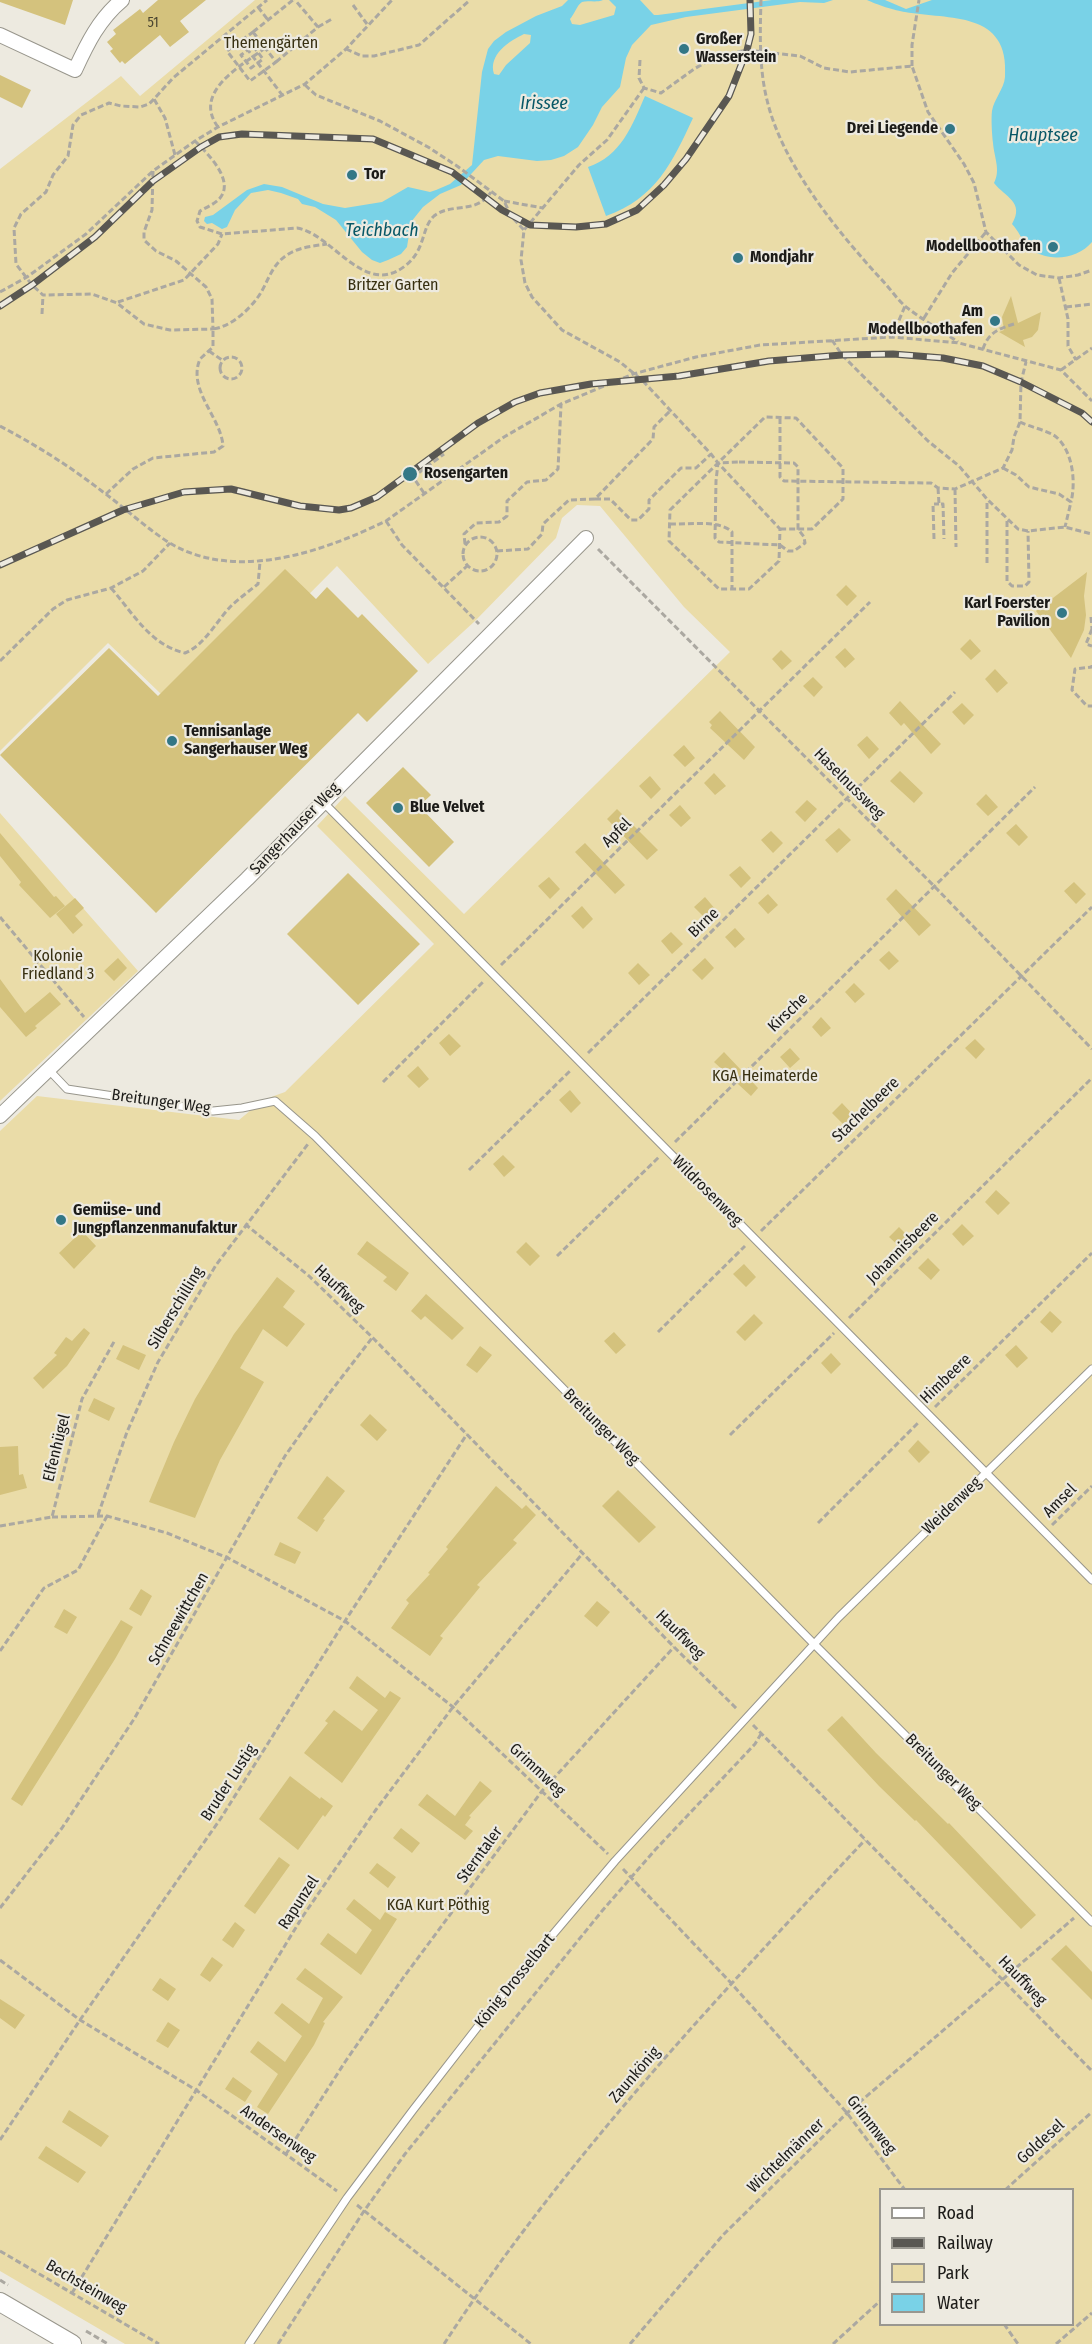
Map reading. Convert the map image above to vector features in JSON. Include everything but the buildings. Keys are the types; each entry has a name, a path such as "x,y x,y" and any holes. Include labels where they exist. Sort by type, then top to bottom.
{"street":[{"path":"0,35 75,70 99,22 122,0"},
{"name":"Sangerhauser Weg","path":"0,1116 247,879 322,801 586,538"},
{"path":"0,2302 72,2344"}],"lane":[{"name":"Wildrosenweg","path":"322,801 1092,1580"},
{"name":"Breitunger Weg","path":"49,1070 67,1089 213,1111 274,1101 315,1136 814,1644 1092,1922"},
{"name":"Weidenweg","path":"814,1644 1092,1369"},
{"name":"König Drosselbart","path":"249,2344 347,2198 511,1984 615,1861 814,1644"}],"path":[{"path":"267,0 173,78 149,104 140,107 109,103 81,115 76,120 73,125 68,156 53,175 46,192 21,214 15,228 16,264 43,296 92,294 117,303 144,324 170,330 213,329 229,324 246,310 258,296 269,275 285,256 301,248 327,243"},
{"path":"318,27 294,0 227,51 250,81 318,27 332,19"},
{"path":"0,292 27,277 86,234 153,171 195,141 218,127 305,84 346,49 367,24 392,0"},
{"path":"346,49 362,56 374,56 419,45 470,0"},
{"path":"761,0 761,51 767,98 773,120 790,156 812,192 855,252 905,306 959,343"},
{"path":"919,0 912,66 928,112 964,164 974,183 986,232 1019,265 1037,275 1059,278 1092,270"},
{"path":"353,5 367,24"},
{"path":"258,8 268,20"},
{"path":"253,32 276,62"},
{"path":"241,41 283,96"},
{"path":"253,46 263,59 251,68 241,55 248,50 253,46"},
{"path":"218,127 210,110 212,95 224,78 265,48"},
{"path":"640,60 639,78 644,88 661,93 715,57 747,50 800,56 824,68 850,72 912,66"},
{"path":"305,84 316,95 380,121 428,147 504,201 543,208"},
{"path":"644,88 607,140 579,165 524,230 521,260 525,283 532,297 562,330 620,362 633,374 711,454 718,463 780,529 779,561 749,589 719,589 669,541 670,510 718,463 765,417 796,418 843,468 843,499 812,530 780,529"},
{"path":"154,99 165,118 175,155"},
{"path":"195,141 223,176 225,186 219,200 200,211 197,221 200,227 206,231 222,234 297,228 308,230 368,273 396,271 403,268 418,252 423,243 427,225 433,218 442,211 482,203 491,192"},
{"path":"106,494 134,469 153,458 214,452 223,446 222,435 210,416 201,393 198,374 200,359 213,347 214,342 212,299 206,287 192,274 176,261 148,246 144,240 144,232 152,210 153,171"},
{"path":"504,201 511,216 524,230"},
{"path":"924,318 952,273 986,232"},
{"path":"117,303 184,280 192,274 218,243 222,234"},
{"path":"1059,278 1068,319 1068,346 1076,360"},
{"path":"42,314 43,296"},
{"path":"1066,307 1092,304"},
{"path":"892,337 905,306"},
{"path":"983,349 987,338 993,332 1014,324"},
{"path":"0,426 61,461 106,494 123,510 170,543 201,555 236,562 260,562 290,557 386,521 504,437 561,404 633,374 696,357 760,345 832,339 892,337 959,343 1061,370 1092,401"},
{"path":"832,339 842,355 928,441 959,466 987,499 1018,529 1028,531 1065,526 1092,534"},
{"path":"1061,370 1092,348"},
{"path":"209,351 222,360"},
{"path":"232,357 239,360 242,367 238,377 231,380 221,374 219,367 222,360 232,357"},
{"path":"780,418 780,477 784,481 932,483 938,488 955,489 1003,468 1012,450 1020,422 1021,381 1026,362"},
{"path":"465,544 474,537 485,537 495,544 496,560 489,569 478,571 468,566 462,556 465,544 464,534 476,523 500,522 507,516 507,501 527,482 546,480 558,469 561,404"},
{"path":"595,499 653,439 654,427 670,411"},
{"path":"1020,422 1054,436 1069,452 1073,492 1065,526"},
{"path":"424,493 412,477 444,454"},
{"path":"497,551 528,549 542,534 543,524 569,500 610,499 631,519 638,519 649,509 649,500 681,468 696,468 711,454"},
{"path":"718,463 794,463 798,467 798,529 805,543 795,551 788,551 780,545 732,544 720,542 715,538 718,463"},
{"path":"1003,468 1016,475 1029,487 1059,494 1071,502"},
{"path":"938,488 939,504"},
{"path":"955,489 956,547"},
{"path":"987,499 987,563"},
{"path":"934,539 933,504 943,504 944,539"},
{"path":"1007,520 1007,581 1012,586 1025,586 1029,582 1028,531"},
{"path":"386,521 402,545 475,621"},
{"path":"669,524 714,525 727,527 732,532 732,589"},
{"name":"Haselnussweg","path":"586,538 935,886 1092,1049"},
{"path":"0,661 53,609 67,600 111,588 143,571 170,543"},
{"path":"111,588 158,641 185,653 206,637 232,605 258,584 260,562"},
{"path":"444,587 468,566"},
{"name":"Apfel","path":"383,1082 870,602"},
{"path":"1086,615 1091,617 1092,629 1086,644 1092,646"},
{"path":"1092,665 1092,668 1075,669 1072,690 1086,706 1092,706"},
{"name":"Birne","path":"470,1170 955,692"},
{"name":"Kirsche","path":"557,1256 1035,787"},
{"name":"Stachelbeere","path":"658,1332 1092,907"},
{"path":"0,917 94,1028"},
{"name":"Johannisbeere","path":"730,1435 1092,1078"},
{"name":"Silberschilling","path":"98,1515 127,1432 158,1362 197,1293 245,1224 315,1136"},
{"name":"Hauffweg","path":"245,1224 309,1276 373,1338 1092,2071"},
{"name":"Himbeere","path":"818,1522 1092,1252"},
{"name":"Schneewittchen","path":"0,1908 62,1828 134,1719 285,1456 328,1395 373,1338"},
{"name":"Elfenhügel","path":"52,1517 82,1399 115,1340"},
{"name":"Bruder Lustig","path":"0,2140 80,2020 221,1818 345,1621 468,1433"},
{"name":"Amsel","path":"1045,1533 1092,1485"},
{"path":"0,1651 44,1588 78,1570 106,1516"},
{"name":"Grimmweg","path":"52,1517 106,1516 167,1533 228,1558 345,1621 453,1707 632,1877 848,2113 904,2188"},
{"path":"0,1526 52,1517"},
{"name":"Rapunzel","path":"72,2293 303,1916 375,1811 453,1707 583,1553"},
{"name":"Sterntaler","path":"286,2154 403,1978 542,1791 674,1647"},
{"path":"278,2344 364,2211 405,2154 531,1997 632,1877 755,1744 761,1734"},
{"name":"Zaunkönig","path":"444,2344 474,2298 597,2136 731,1983 865,1840"},
{"name":"Wichtelmänner","path":"630,2344 723,2235 848,2113 1081,1912"},
{"name":"Andersenweg","path":"0,1960 80,2020 196,2090 347,2198 531,2344"},
{"name":"Goldesel","path":"1007,2188 1092,2112"},
{"name":"Bechsteinweg","path":"0,2250 159,2344"},
{"path":"833,2344 879,2302"},
{"path":"1056,2344 1092,2313"},
{"path":"1005,2326 1018,2344"}],"green space":[{"path":"255,0 1092,0 1092,2344 125,2344 0,2271 0,1131 37,1096 239,1120 263,1100 285,1092 434,944 317,826 345,796 464,914 730,652 684,607 600,506 577,505 562,518 556,538 475,621 428,664 337,566 186,718 108,643 0,751 0,169 121,76 140,96"},
{"name":"Kolonie Friedland 3","path":"0,813 138,971 0,1101"}],"water":[{"name":"Irissee","path":"568,0 603,0 580,3 570,19 572,24 580,25 614,15 616,7 609,0 640,0 654,15 658,15 772,0 833,0 824,3 800,2 686,17 651,25 632,45 626,58 620,87 602,107 578,147 564,156 551,160 537,161 498,156 484,160 461,185 440,194 423,207 411,222 407,247 401,254 380,263 362,252 336,220 315,207 302,204 298,199 281,193 268,190 251,193 235,210 227,227 222,229 204,221 205,217 213,215 247,190 264,184 282,187 323,204 345,208 382,202 408,187 430,192 450,184 472,165 482,72 488,49 506,32 536,16 562,6","holes":["524,34 531,35 530,43 506,65 499,75 494,74 494,61 501,50"]},
{"name":"Hauptsee","path":"867,0 885,0 906,9 932,0 1092,0 1092,242 1086,248 1070,256 1061,257 1035,252 1028,247 1012,224 1015,205 994,183 997,168 992,136 992,111 1005,77 1004,55 998,40 987,29 973,22 901,11"},
{"path":"645,96 693,118 678,150 650,189 638,199 606,216 588,167 599,162 617,148 630,129"}],"railway":[{"path":"0,306 32,285 95,237 153,181 219,137 242,134 373,139 452,172 502,210 530,225 576,227 606,224 637,210 664,185 686,159 729,96 751,34 750,0"},
{"path":"0,565 123,510 184,492 231,489 300,506 339,510 351,508 377,497 478,423 515,402 540,393 591,384 679,376 769,361 842,355 893,354 943,358 983,366 1021,382 1082,413 1092,422"}],"place":[{"name":"Großer Wasserstein","path":"684,49"},
{"name":"Drei Liegende","path":"950,129"},
{"name":"Tor","path":"352,175"},
{"name":"Modellboothafen","path":"1053,247"},
{"name":"Mondjahr","path":"738,258"},
{"name":"Am Modellboothafen","path":"995,321"},
{"name":"Rosengarten","path":"410,474"},
{"name":"Karl Foerster Pavilion","path":"1062,613"},
{"name":"Tennisanlage Sangerhauser Weg","path":"172,741"},
{"name":"Blue Velvet","path":"398,808"},
{"name":"Gemüse- und Jungpflanzenmanufaktur","path":"61,1220"}],"park label":[{"name":"Themengärten","path":"271,44"},
{"name":"Britzer Garten","path":"393,286"},
{"name":"KGA Heimaterde","path":"765,1077"},
{"name":"KGA Kurt Pöthig","path":"438,1906"}],"water label":[{"name":"Teichbach","path":"382,231"}]}
